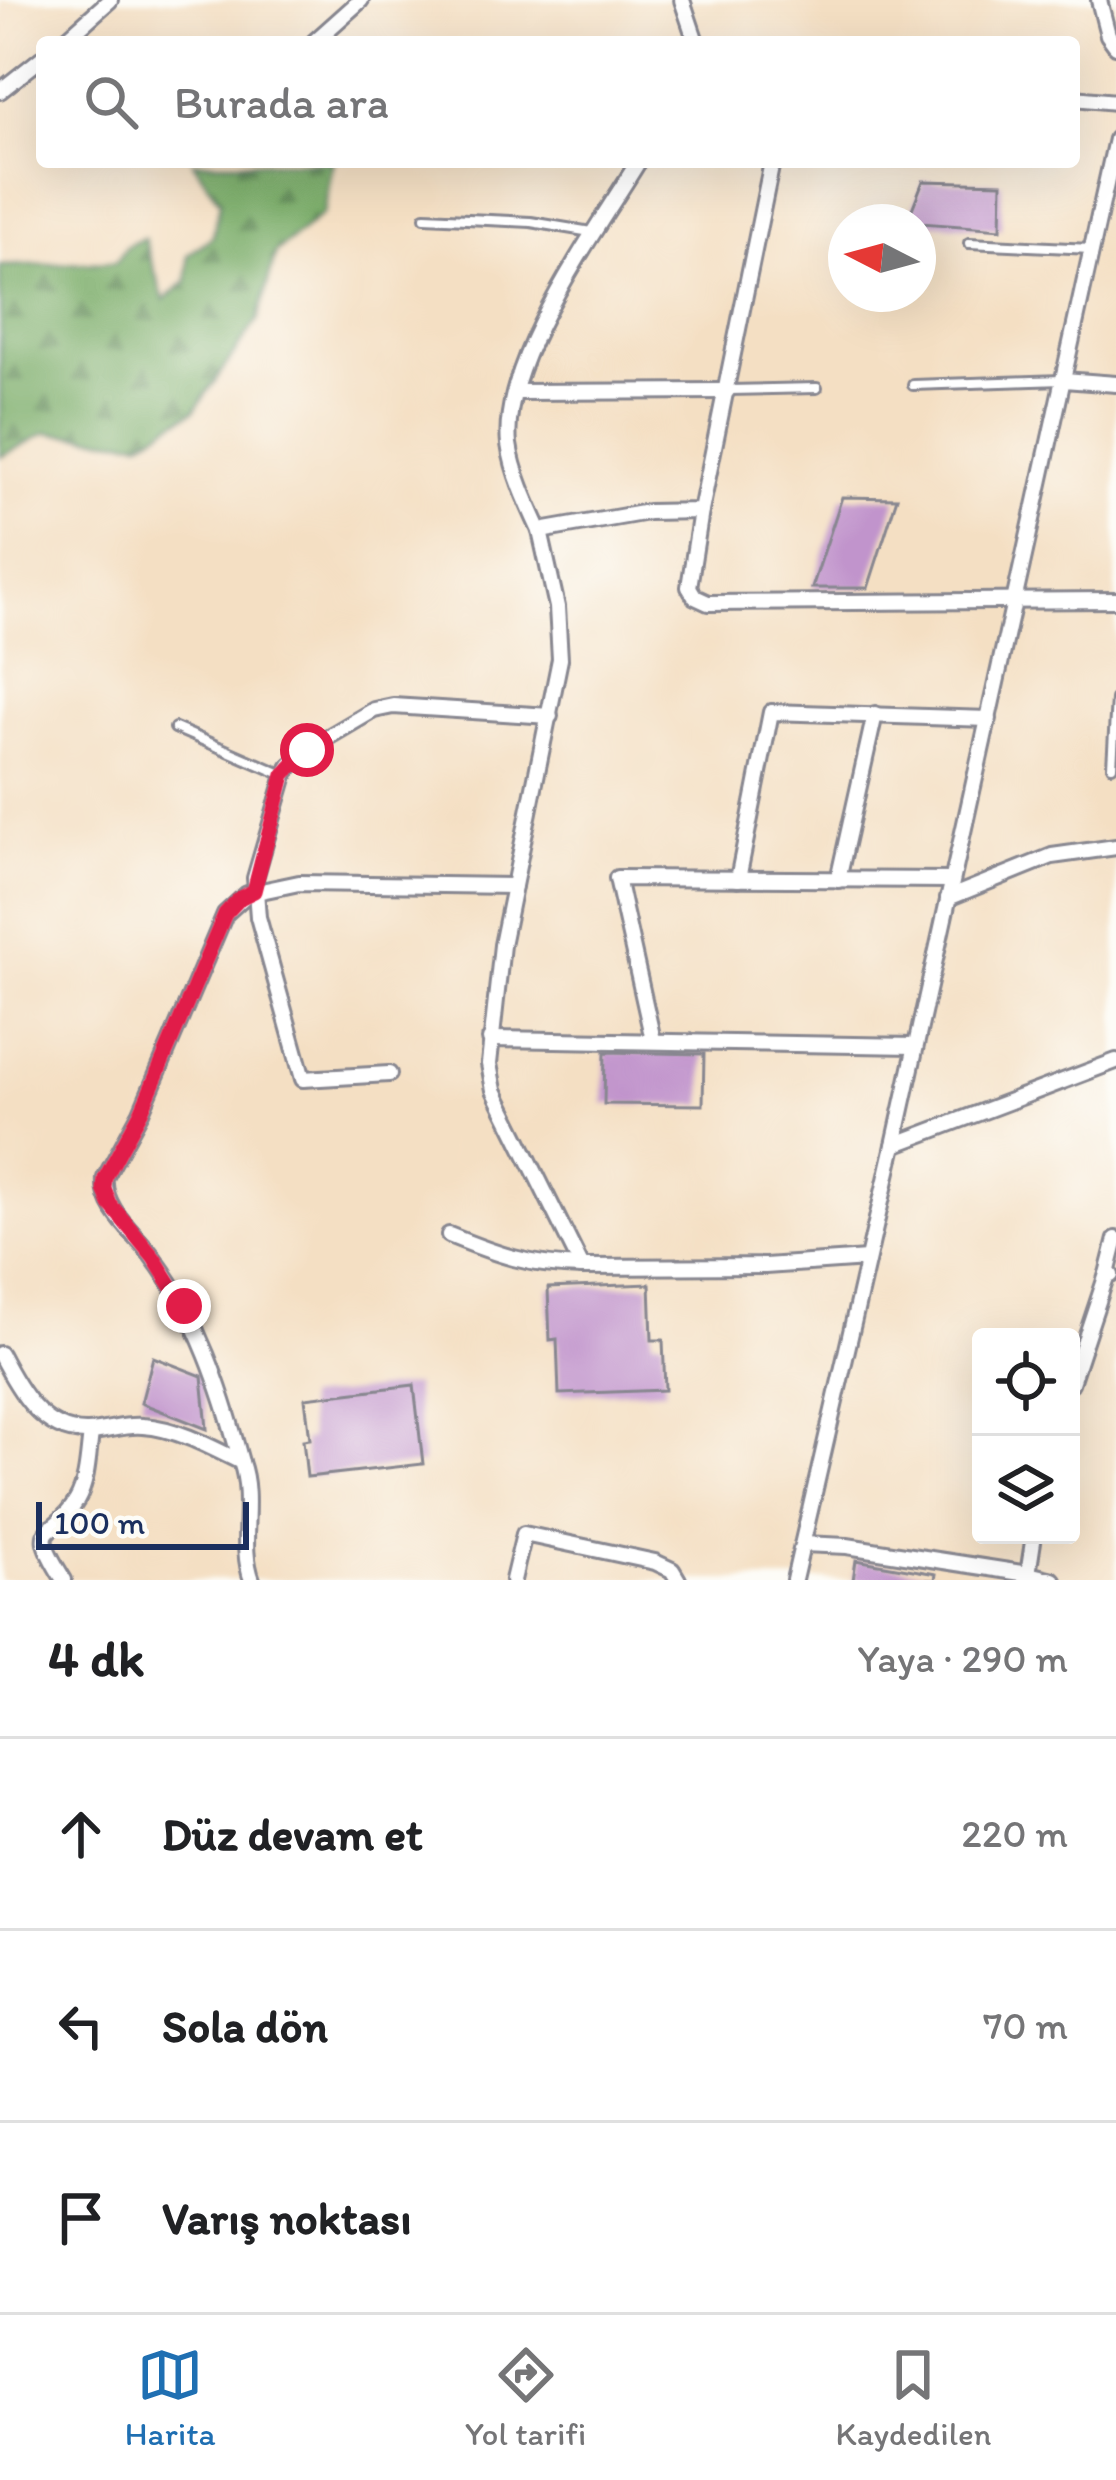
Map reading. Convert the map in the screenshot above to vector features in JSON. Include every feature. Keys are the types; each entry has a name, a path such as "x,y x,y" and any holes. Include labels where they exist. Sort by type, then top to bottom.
{"street":[{"path":"70,36 110,0"},
{"path":"321,36 361,0"},
{"path":"682,0 695,36"},
{"path":"1099,0 1108,35 1116,46"},
{"path":"0,91 36,63"},
{"path":"1080,99 1116,102"},
{"path":"794,1580 1017,600 1116,139"},
{"path":"582,1267 494,1090 490,1039 514,886 550,716 560,630 540,531 509,444 516,392 541,325 634,168"},
{"path":"771,168 701,512 689,580 692,593 701,601 863,604 1116,600"},
{"path":"1064,380 1116,384"},
{"path":"516,392 728,391"},
{"path":"540,531 648,512 701,512"},
{"path":"388,1074 304,1079 254,891 284,775 307,750 374,710 393,706 550,716"},
{"path":"738,879 771,712 989,719"},
{"path":"838,880 875,714"},
{"path":"948,898 1052,856 1116,847"},
{"path":"653,1040 617,878 952,880"},
{"path":"248,1579 249,1499 216,1377 184,1306 154,1258 110,1204 104,1189 107,1173 141,1112 225,914 240,898 254,891 315,882 514,886"},
{"path":"490,1039 915,1046"},
{"path":"894,1145 1116,1061"},
{"path":"449,1235 510,1260 540,1266 765,1266 867,1259"},
{"path":"1080,1359 1111,1275 1116,1239"},
{"path":"0,1354 17,1387 62,1428 91,1432 124,1426 157,1428 241,1462"},
{"path":"64,1580 46,1552 45,1539 80,1494 91,1432"},
{"path":"513,1580 524,1534 656,1562 672,1570 678,1580"},
{"path":"803,1544 847,1546 1053,1580"},
{"path":"1028,1574 1033,1544"}],"lane":[{"path":"425,217 531,223 595,233"},
{"path":"969,243 1092,249"},
{"path":"914,385 1064,380"},
{"path":"728,391 817,388"},
{"path":"1112,766 1116,699"},
{"path":"176,728 284,775"}],"green space":[{"path":"197,168 332,168 324,213 276,252 258,319 194,411 141,442 46,433 0,457 0,266 116,262 127,246 144,238 164,300 187,281 188,255 213,236 220,202"}],"building":[{"path":"923,181 1002,183 1001,229 936,224 936,204 914,204"},
{"path":"842,497 897,498 868,588 812,588"},
{"path":"605,1052 704,1054 703,1105 604,1104"},
{"path":"650,1284 652,1340 663,1340 665,1390 559,1394 557,1339 550,1340 548,1288"},
{"path":"153,1357 202,1376 207,1429 141,1403"},
{"path":"414,1385 423,1464 307,1477 303,1440 310,1439 305,1398"},
{"path":"856,1560 936,1574 935,1580 853,1580"}],"route":[{"path":"184,1306 154,1258 110,1204 105,1178 141,1112 225,914 254,891 284,775 307,750"}]}
